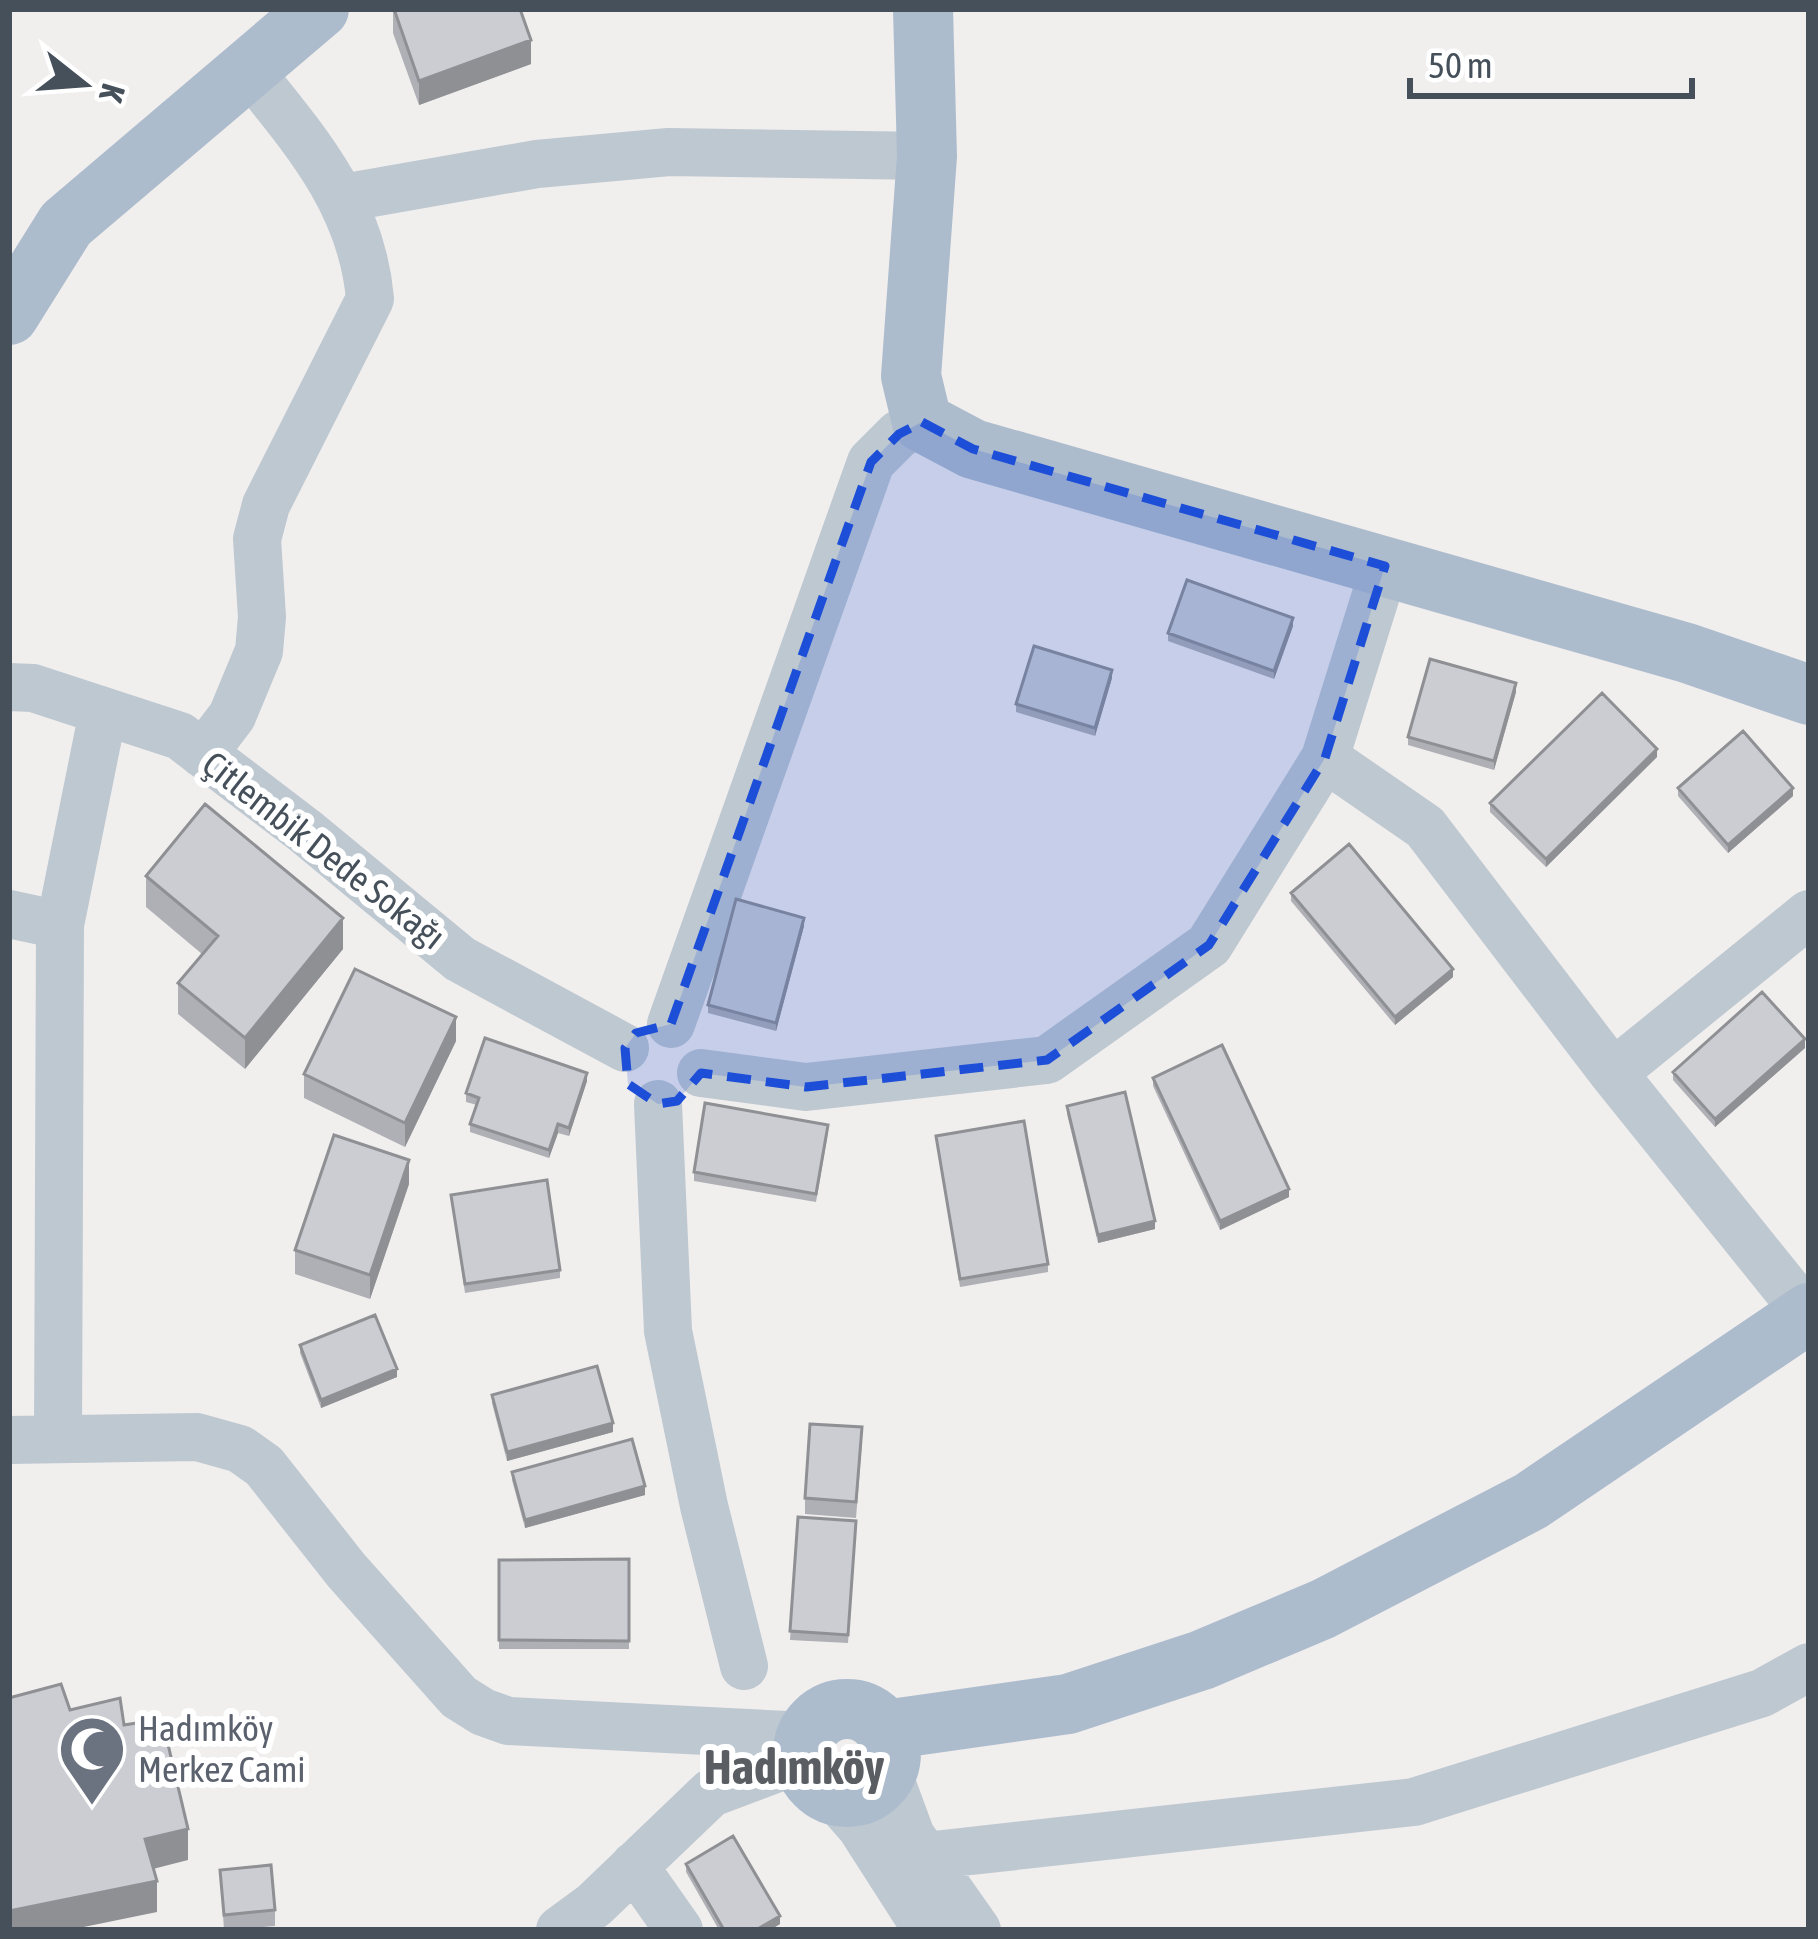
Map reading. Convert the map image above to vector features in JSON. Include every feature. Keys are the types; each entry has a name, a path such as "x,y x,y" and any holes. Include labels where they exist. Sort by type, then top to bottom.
{"main road":[{"path":"9,314 66,224 319,9"},
{"path":"929,12 927,156 910,376 922,422 973,449 1687,653 1809,694"},
{"path":"886,1751 1068,1704 1202,1660 1323,1609 1531,1501 1808,1313"},
{"path":"850,1708 876,1720 886,1751 870,1790 859,1795 814,1763 824,1715 850,1708"}],"street":[{"path":"203,754 232,716 259,651 262,617 257,539 266,505 370,299 367,265 344,198 248,69"},
{"path":"344,198 537,164 670,152 927,156"},
{"path":"671,1024 871,462 899,434 922,422"},
{"path":"701,1073 806,1087 1047,1060 1209,945 1325,758 1384,566"},
{"name":"Çitlembik Dede Sokağı","path":"9,687 34,688 180,736 460,959 625,1048"},
{"path":"58,1439 60,925 104,712"},
{"path":"1325,758 1425,826 1613,1073 1808,1313"},
{"path":"9,914 60,925"},
{"path":"1613,1073 1809,914"},
{"path":"671,1024 696,1042 701,1073 692,1090 677,1101 658,1104 640,1098 628,1084 622,1066 625,1048 636,1033 652,1025 671,1024"},
{"path":"658,1104 668,1331 704,1507 744,1666"},
{"path":"9,1440 197,1437 240,1450 264,1466 459,1697 508,1721 814,1763 927,1930"},
{"path":"925,1856 1414,1802 1762,1693 1809,1667"},
{"path":"886,1751 911,1836 976,1930"},
{"path":"560,1930 593,1905 711,1792 814,1763"},
{"path":"634,1866 679,1930"}],"highlighted area":[{"path":"922,422 973,449 1385,566 1325,758 1209,945 1047,1060 806,1087 701,1073 677,1101 658,1104 628,1084 625,1048 636,1033 671,1024 871,462 899,434"}],"building":[{"path":"394,9 520,9 531,40 419,81"},
{"path":"1187,580 1293,618 1274,671 1168,633"},
{"path":"1034,646 1112,670 1095,728 1016,704"},
{"path":"1430,659 1516,683 1494,761 1408,737"},
{"path":"1602,693 1657,749 1546,859 1490,803"},
{"path":"1743,731 1793,788 1728,845 1678,788"},
{"path":"205,804 343,918 245,1038 178,983 218,936 146,876"},
{"path":"1349,844 1453,969 1395,1017 1291,893"},
{"path":"736,899 804,918 776,1023 708,1005"},
{"path":"355,969 456,1017 405,1123 304,1074"},
{"path":"1762,992 1805,1039 1715,1119 1673,1072"},
{"path":"485,1038 587,1073 569,1128 558,1124 549,1150 470,1124 479,1098 466,1093"},
{"path":"1222,1045 1289,1189 1220,1221 1153,1078"},
{"path":"1125,1092 1155,1221 1098,1235 1067,1106"},
{"path":"705,1103 828,1125 816,1194 694,1172"},
{"path":"1024,1121 1048,1264 960,1279 936,1136"},
{"path":"334,1135 409,1160 370,1275 295,1250"},
{"path":"547,1180 560,1270 465,1284 451,1195"},
{"path":"375,1315 397,1369 321,1400 300,1345"},
{"path":"597,1366 613,1423 507,1452 492,1395"},
{"path":"810,1424 862,1427 856,1502 805,1498"},
{"path":"632,1439 645,1486 525,1520 512,1472"},
{"path":"798,1517 856,1521 848,1635 790,1631"},
{"path":"629,1559 629,1641 499,1640 499,1560"},
{"name":"Hadımköy Merkez Cami","path":"61,1684 70,1710 120,1698 124,1725 162,1719 188,1829 145,1839 157,1881 9,1911 9,1698"},
{"path":"733,1836 780,1916 756,1930 724,1930 686,1864"},
{"path":"271,1865 275,1910 224,1915 220,1870"}],"place":[{"name":"Hadımköy Merkez Cami","path":"92,1808"}],"district":[{"name":"Hadımköy","path":"794,1766"}]}
